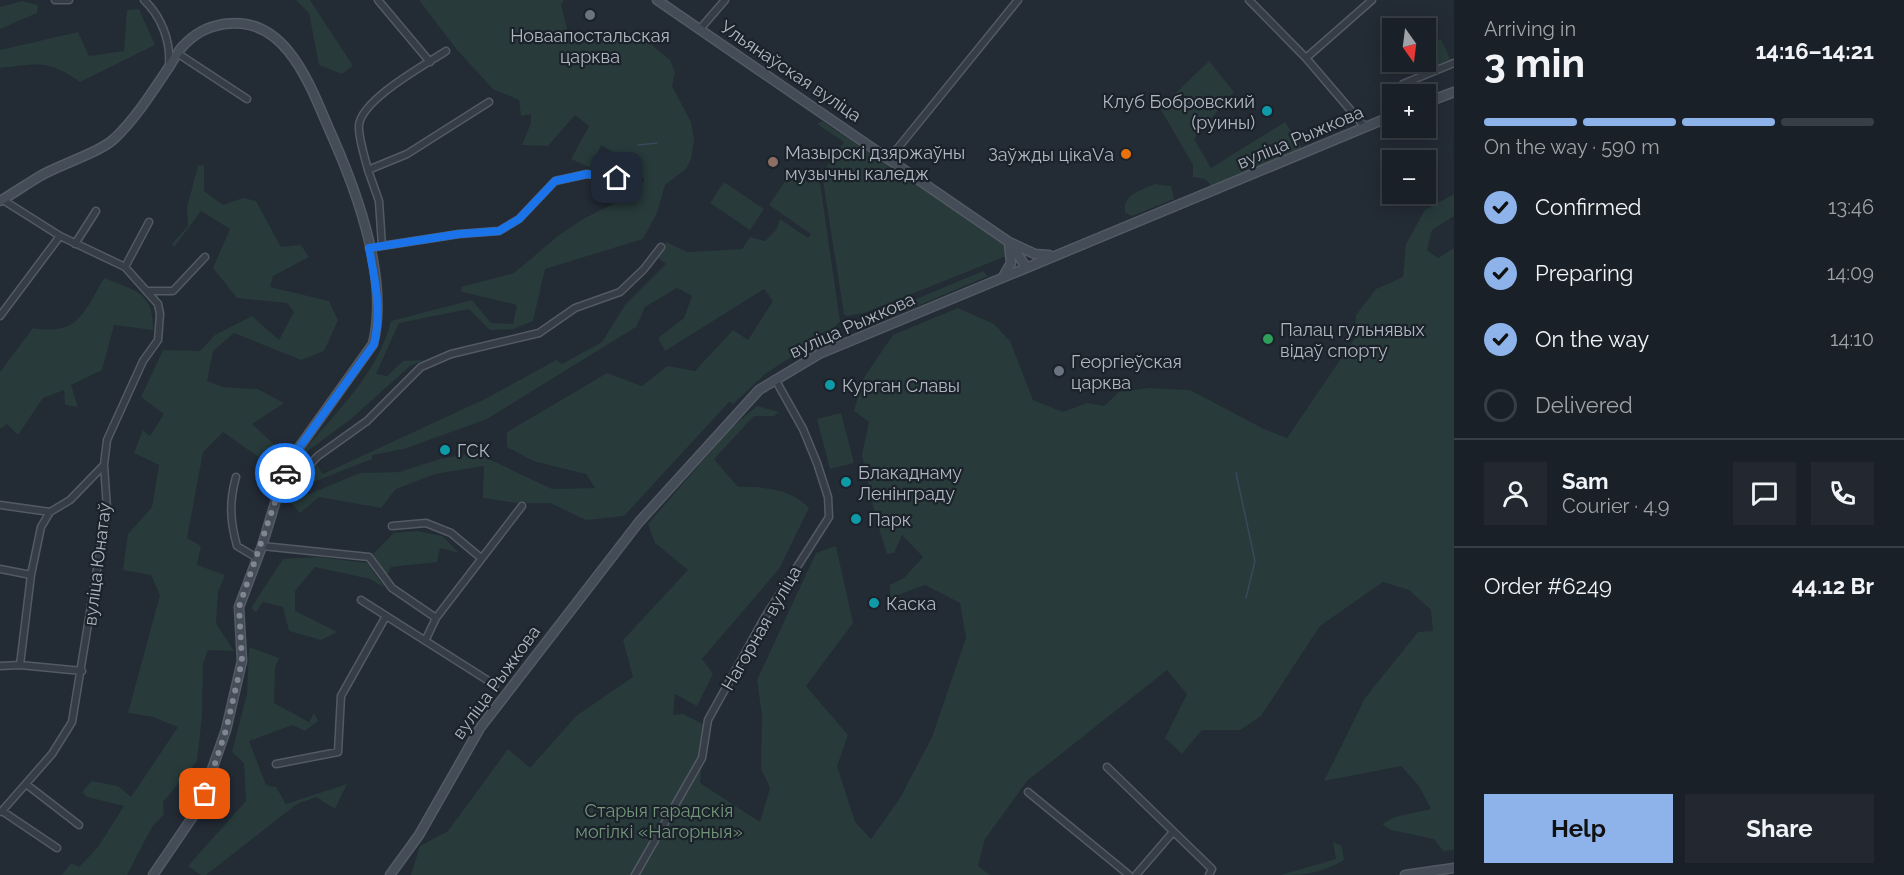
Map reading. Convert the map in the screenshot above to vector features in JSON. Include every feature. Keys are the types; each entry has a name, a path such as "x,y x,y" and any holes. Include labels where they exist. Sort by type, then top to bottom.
{"main road":[{"name":"Ульянаўская вуліца","path":"657,0 1009,242 1041,255 1056,255"},
{"path":"1,201 42,175 112,141 129,124 177,53 196,33 237,22 264,30 279,39 306,78 347,170 369,248 378,293 379,323 374,344 293,456 239,607 242,661 226,730 198,809 153,875"},
{"path":"1436,99 1453,94"},
{"name":"вуліца Рыжкова","path":"390,875 419,835 480,728 516,679 639,522 747,402 775,379 819,354 1382,120"},
{"path":"1009,242 1026,267 1030,262 1026,249"},
{"path":"1002,278 1011,263 1009,242"},
{"path":"1405,875 1454,868"}],"street":[{"path":"55,0 69,0"},
{"path":"144,0 159,15 168,44 168,68"},
{"path":"378,0 430,62"},
{"path":"700,29 725,0"},
{"path":"889,159 1018,0"},
{"path":"1249,0 1306,58 1365,127"},
{"path":"1306,58 1372,0"},
{"path":"382,246 379,201 368,170 359,126 362,116 380,97 446,51"},
{"path":"177,53 248,99"},
{"path":"1403,84 1454,63"},
{"path":"368,170 407,154 489,102"},
{"path":"369,248 459,234 499,231 519,219 555,181 587,174 617,178"},
{"path":"1,201 60,236 124,267 148,291 173,291 205,257"},
{"path":"75,244 96,212"},
{"path":"124,267 149,222"},
{"path":"0,316 60,236"},
{"path":"279,495 318,456 367,421 421,367 451,354 538,333 575,308 620,292 644,269 661,247"},
{"name":"вуліца Юнатаў","path":"1,812 52,754 72,722 107,508 104,465 107,440 122,401 143,361 158,340 158,304 148,291"},
{"name":"Нагорная вуліца","path":"635,875 702,758 708,720 765,617 829,517 828,497 804,429 775,379"},
{"path":"20,665 31,576 42,527 50,512 70,500 104,465"},
{"path":"236,477 231,496 230,520 237,546 257,558"},
{"path":"0,505 50,512"},
{"path":"426,639 436,618 522,506"},
{"path":"392,526 426,524 451,533 481,558"},
{"path":"262,546 369,557 392,588 436,618"},
{"path":"0,569 31,576"},
{"path":"361,600 426,639 495,685"},
{"path":"276,764 338,752 341,696 386,616"},
{"path":"0,666 20,665 82,671"},
{"path":"1107,767 1212,869 1209,875"},
{"path":"26,784 79,825"},
{"path":"1028,792 1128,875"},
{"path":"1,812 57,848"},
{"path":"1137,875 1173,832"}],"green space":[{"path":"296,0 310,0 353,66 342,74 319,65 309,13"},
{"path":"419,0 564,0 561,5 569,36 575,41 621,32 648,42 670,60 675,72 672,86 691,122 694,140 691,159 686,169 665,185 657,213 643,239 545,269 533,321 513,329 490,330 469,309 399,323 376,374 387,376 403,361 423,360 410,366 351,419 297,459 365,377 385,341 391,321 472,300 491,323 513,324 517,305 462,292 461,287 514,273 559,235 583,219 629,196 644,181 640,168 601,145 591,168 571,159 589,126 575,115 548,146 522,145 531,123 531,114 521,116 519,100 493,89 457,50"},
{"path":"22,1 38,5 37,13 0,29 0,7"},
{"path":"139,9 155,45 80,82 50,66 24,65 0,68 0,50 78,32 89,56 124,51 127,10"},
{"path":"1441,39 1450,59 1436,65 1436,41"},
{"path":"1209,61 1234,92 1194,139 1211,168 1285,122 1301,146 1300,152 1212,187 1205,179 1193,177 1193,165 1160,108"},
{"path":"822,121 1004,244 1009,255 864,313 847,316 844,314 822,174 844,142 817,124"},
{"path":"204,165 204,191 223,205 243,198 256,201 281,247 301,245 309,257 273,276 270,287 329,301 338,320 324,351 301,360 234,333 213,351 207,381 223,387 258,389 284,403 252,424 276,446 267,463 223,432 203,452 187,538 201,546 197,565 225,575 218,592 216,623 234,651 208,650 203,664 202,715 197,761 163,802 164,814 152,827 127,875 62,875 71,863 79,867 98,847 124,806 87,797 82,792 92,781 118,786 131,797 178,727 153,717 128,713 160,595 151,575 123,570 128,534 152,507 159,465 134,453 143,430 150,436 164,414 141,397 163,350 200,351 215,335 252,316 279,340 294,312 287,303 237,298 213,268 230,229 201,211 175,246 171,245 188,226 187,207 198,166"},
{"path":"791,172 809,183 815,175 819,177 840,321 831,331 765,374 733,404 729,402 624,516 586,520 550,503 517,503 483,498 484,466 435,474 396,489 381,508 319,497 300,513 290,502 360,473 399,472 440,459 476,453 552,489 595,488 586,474 533,461 507,447 507,432 607,373 642,386 667,366 695,371 733,330 748,340 773,301 764,289 665,351 658,338 684,318 692,296 677,288 645,307 636,327 487,419 404,449 372,455 372,459 298,488 297,483 316,463 323,474 487,398 556,360 562,364 602,342 625,305 666,264 657,257 666,242 687,252 742,249 750,237 765,241 776,230 780,219 808,238 811,234 769,205"},
{"path":"724,182 764,209 750,230 710,203"},
{"path":"1155,184 1171,186 1174,199 1132,216 1125,213 1126,201 1129,197"},
{"name":"Старыя гарадскія могілкі «Нагорныя»","path":"1454,194 1454,216 1432,230 1427,250 1438,258 1454,248 1454,850 1443,851 1434,839 1391,830 1382,824 1395,817 1431,809 1419,786 1401,766 1324,781 1365,698 1418,632 1433,631 1431,610 1409,590 1383,582 1320,626 1261,716 1240,730 1202,730 1182,754 1165,738 1187,694 1167,670 1027,781 985,839 978,866 990,875 411,875 420,846 448,831 508,749 530,768 576,716 633,677 623,640 688,570 655,543 648,524 732,427 757,406 779,412 774,416 754,416 714,459 738,487 776,490 794,497 809,508 779,569 702,659 713,674 697,706 675,694 673,715 683,714 705,725 700,783 760,822 770,788 761,769 762,715 757,680 816,553 836,546 853,623 806,686 848,735 837,766 855,822 871,839 900,798 932,737 966,638 960,603 925,585 890,598 890,585 904,578 923,557 902,535 894,553 887,554 876,519 862,455 869,422 854,411 863,379 893,335 958,308 994,324 1010,341 1033,400 1063,412 1087,403 1104,406 1119,392 1149,388 1190,390 1264,429 1287,438 1355,338 1356,315 1376,289 1403,277 1406,244 1425,210"},
{"path":"983,271 988,276 868,327 866,320"},
{"path":"104,278 133,290 146,300 150,308 153,330 114,325 102,370 71,385 78,407 65,405 64,390 43,398 18,435 7,424 0,429 0,372 33,328 48,330 61,328 78,319"},
{"path":"841,413 854,463 830,469 817,419"},
{"path":"417,531 442,536 459,553 440,548 437,562 391,567 387,576 373,554 394,533"},
{"path":"318,557 367,563 385,588 370,579 315,567 295,591 295,611 337,632 321,640 289,631 283,607 263,602 256,612 251,608 283,559"},
{"path":"249,647 279,658 275,668 274,703 309,722 314,713 318,721 305,731 292,725 249,741 266,785 276,787 286,804 347,784 335,809 316,797 297,804 206,875 201,875 188,866 246,801 244,763 232,752 247,694"},
{"path":"1333,842 1342,846 1344,860 1314,872 1281,875 1336,859"}],"waterway":[{"path":"638,145 657,143"},
{"path":"1236,473 1255,561 1246,598"}],"way so far":[{"path":"205,794 226,730 242,661 239,607 262,546 285,473"}],"place":[{"name":"Новаапостальская царква","path":"590,15"},
{"name":"Клуб Бобровский (руины)","path":"1267,111"},
{"name":"Заўжды цікаVа","path":"1126,154"},
{"name":"Мазырскі дзяржаўны музычны каледж","path":"773,162"},
{"name":"Палац гульнявых відаў спорту","path":"1268,339"},
{"name":"Георгіеўская царква","path":"1059,371"},
{"name":"Курган Славы","path":"830,385"},
{"name":"ГСК","path":"445,450"},
{"name":"Блакаднаму Ленінграду","path":"846,482"},
{"name":"Парк","path":"856,519"},
{"name":"Каска","path":"874,603"}],"route":[{"path":"285,473 293,456 374,344 379,323 378,293 369,248 459,234 499,231 519,219 555,181 587,174 617,178"}]}
